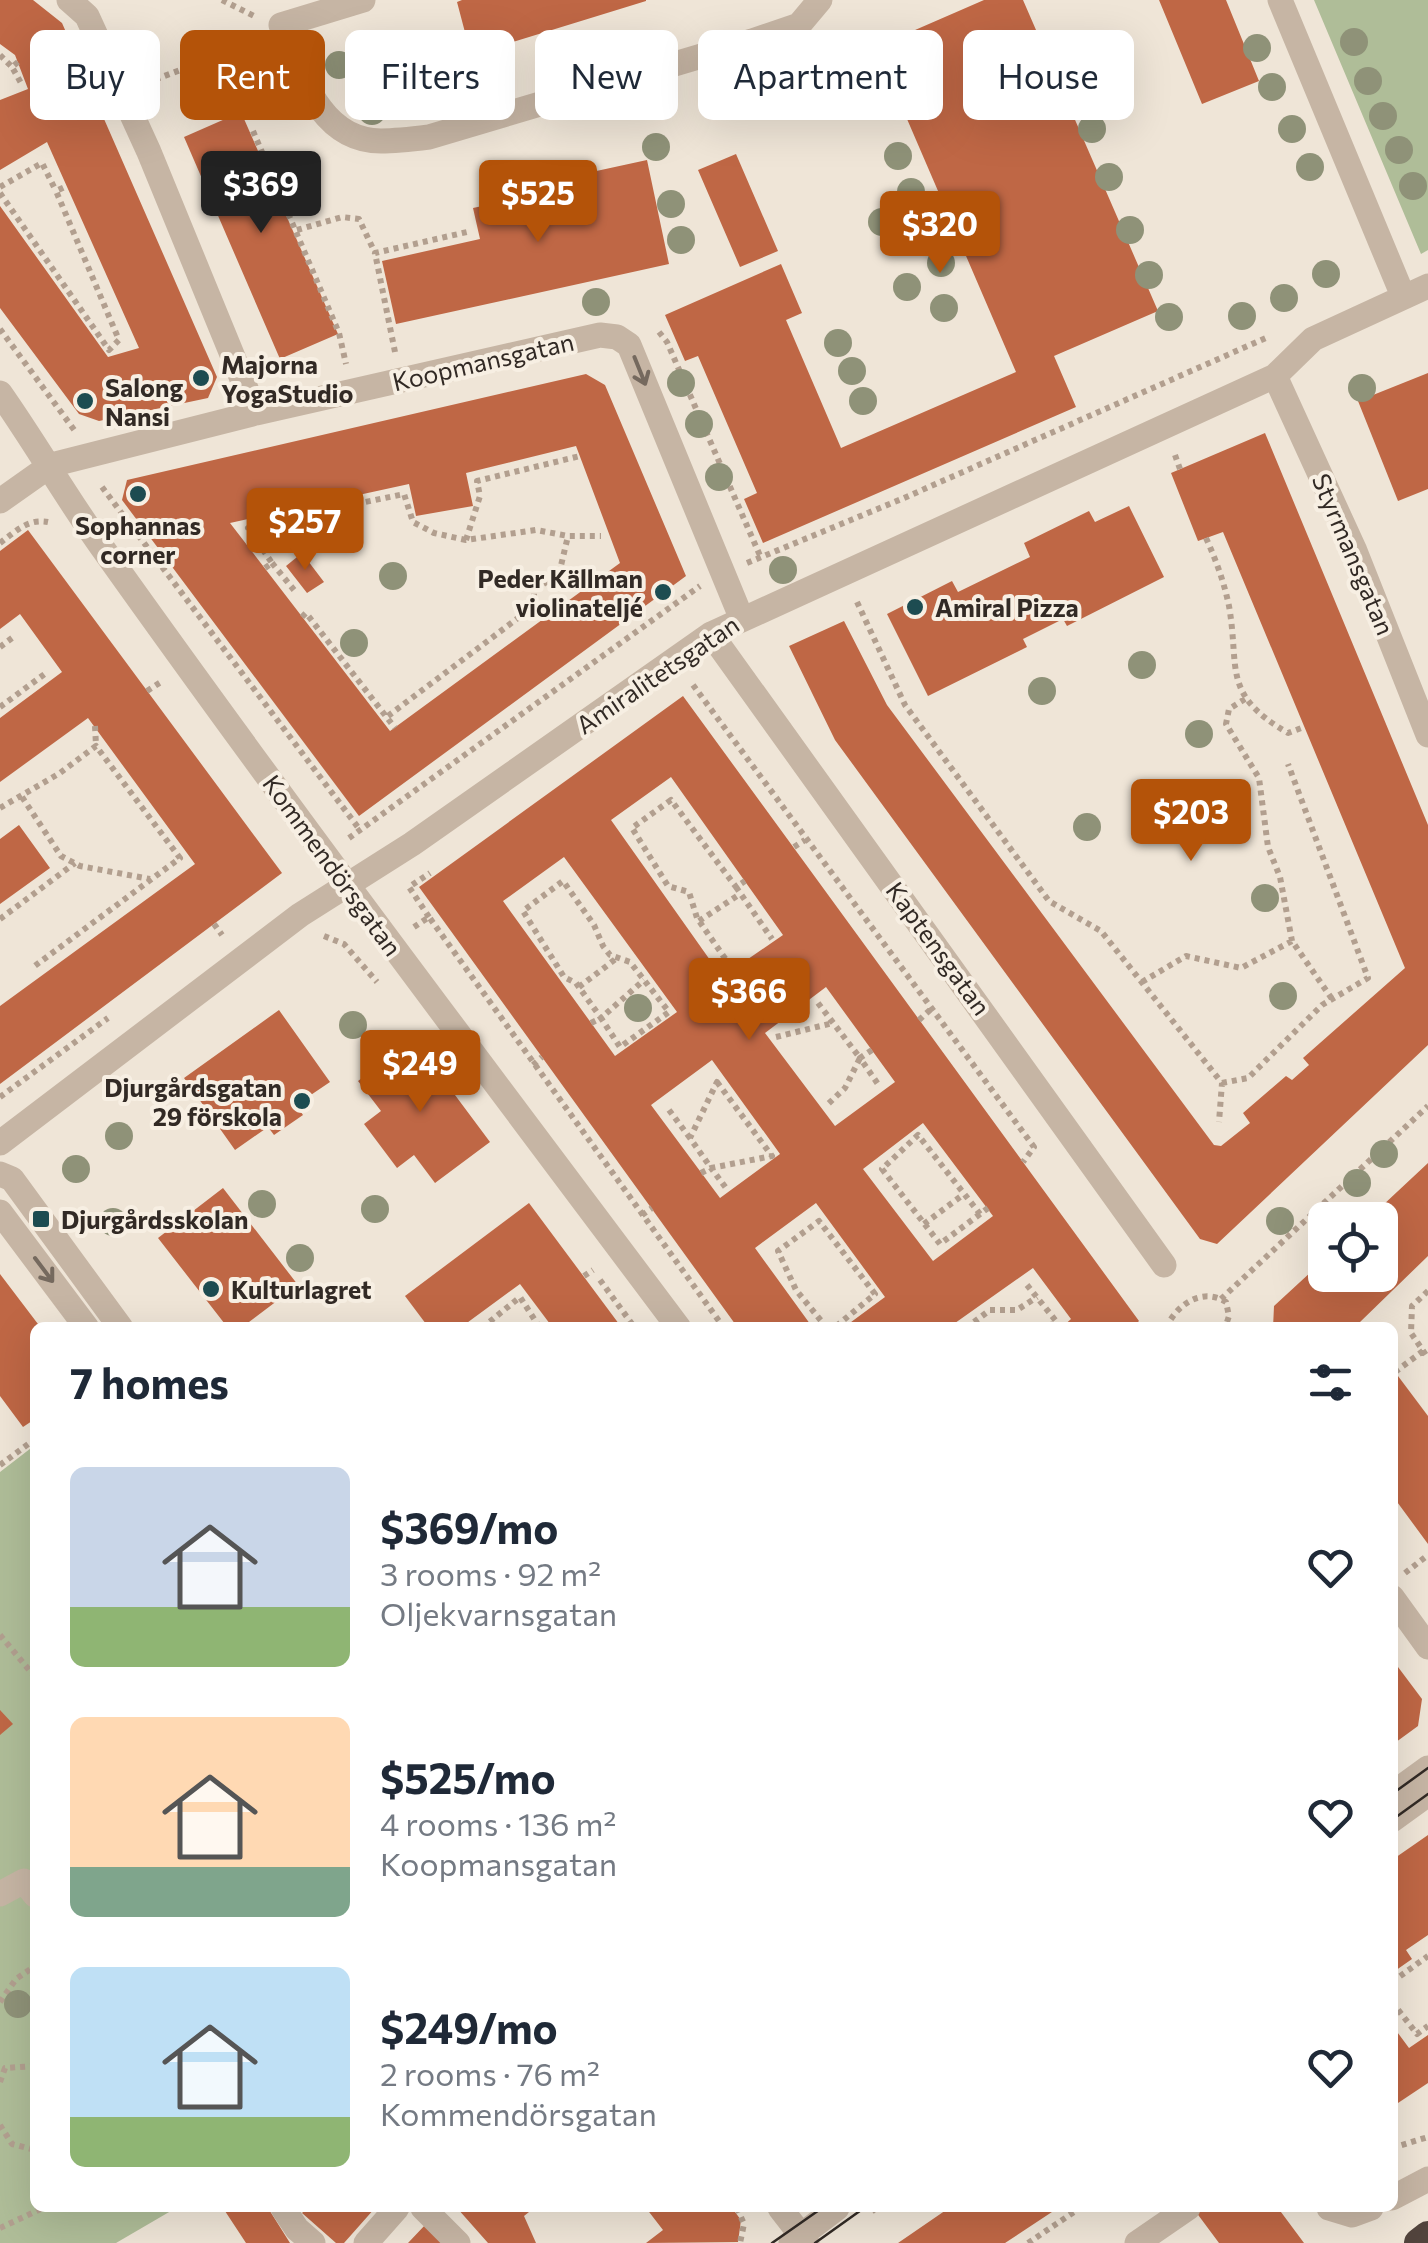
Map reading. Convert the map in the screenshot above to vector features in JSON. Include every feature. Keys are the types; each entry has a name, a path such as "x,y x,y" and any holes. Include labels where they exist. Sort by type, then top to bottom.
{"highway":[{"path":"1420,2243 1428,2236"}],"street":[{"path":"69,0 87,16 93,30"},
{"path":"283,30 281,25 363,0"},
{"path":"325,117 344,134 378,142 428,137 799,25 820,0"},
{"path":"1280,0 1403,296"},
{"path":"133,120 256,413"},
{"name":"Amiralitetsgatan","path":"0,1142 300,915 412,844 710,634 1274,376 1313,338 1428,286"},
{"name":"Koopmansgatan","path":"0,501 50,465 256,413 600,335 617,337 630,345 741,617"},
{"name":"Styrmansgatan","path":"1274,376 1355,552 1428,735"},
{"name":"Kommendörsgatan","path":"0,393 108,556 390,943 674,1322"},
{"name":"Kaptensgatan","path":"710,634 1164,1265"},
{"path":"0,1174 12,1179 118,1322"},
{"path":"0,1212 82,1322"},
{"path":"1398,1605 1428,1647"},
{"path":"1398,1790 1428,1768"},
{"path":"1398,1816 1428,1794"},
{"path":"0,1894 24,1881 30,1889"},
{"path":"1398,2195 1428,2178"},
{"path":"286,2212 312,2243"},
{"path":"366,2243 393,2212"},
{"path":"427,2212 458,2243"},
{"path":"782,2212 800,2241 833,2212"},
{"path":"1137,2243 1182,2212"}],"path":[{"path":"0,55 15,64 20,82"},
{"path":"253,132 339,333 347,370"},
{"path":"42,163 56,192 119,340 109,350 45,264 0,190 42,163"},
{"path":"56,192 67,186"},
{"path":"296,230 342,217 359,219 375,254 398,368"},
{"path":"375,254 467,232"},
{"path":"653,324 667,342 760,558"},
{"path":"0,329 77,433 90,437"},
{"path":"466,540 480,496 477,482 580,456"},
{"path":"1175,456 1180,469"},
{"path":"105,477 101,486 201,611 360,830"},
{"path":"307,514 404,494 412,522 434,533 466,540 536,530 568,536 601,536"},
{"path":"276,522 248,528 269,565 294,590"},
{"path":"560,574 568,536"},
{"path":"1206,538 1229,607 1232,663 1246,699 1269,722 1288,733 1304,727"},
{"path":"388,716 534,606 534,590 560,574 583,577"},
{"path":"857,602 905,705 1049,901 1101,931 1222,1083 1220,1122"},
{"path":"302,617 306,613 395,728"},
{"path":"0,647 12,638"},
{"path":"0,707 46,673"},
{"path":"147,691 162,681"},
{"path":"683,683 696,685 805,840 1034,1147 1023,1162"},
{"path":"1246,699 1229,709 1226,724 1260,778 1268,847 1280,877 1292,941 1332,999"},
{"path":"32,968 180,858 96,746 95,726"},
{"path":"0,808 96,746"},
{"path":"1222,1083 1248,1078 1322,1005 1368,978 1288,764"},
{"path":"425,767 434,778"},
{"path":"22,797 61,856 110,874 151,880"},
{"path":"731,966 698,921 690,892 668,886 632,828 671,800 772,939"},
{"path":"388,811 430,873 409,887 720,1322"},
{"path":"794,848 805,840"},
{"path":"0,919 75,863"},
{"path":"168,866 177,877"},
{"path":"562,881 594,925 602,946 610,955 630,962 644,980 669,1012 620,1046 578,987 564,978 522,911 562,881"},
{"path":"698,921 738,891 745,881"},
{"path":"1037,909 1049,901"},
{"path":"300,915 313,933 344,944 386,993"},
{"path":"390,943 430,917"},
{"path":"214,924 222,935"},
{"path":"206,946 236,924"},
{"path":"1142,982 1186,956 1241,968 1292,941"},
{"path":"578,987 618,957"},
{"path":"592,1023 644,980"},
{"path":"818,1003 880,1087"},
{"path":"919,1020 930,1010"},
{"path":"0,1097 111,1016"},
{"path":"776,1037 833,1023"},
{"path":"827,1105 844,1088 860,1058 872,1050"},
{"path":"533,1064 542,1057"},
{"path":"690,1138 717,1082 772,1156 701,1173"},
{"path":"1220,1298 1428,1106"},
{"path":"669,1110 726,1188"},
{"path":"980,1214 918,1135 882,1168 940,1244 980,1214 988,1208"},
{"path":"924,1224 964,1194"},
{"path":"642,1215 652,1208"},
{"path":"824,1322 793,1292 778,1251 819,1221 875,1294 838,1322"},
{"path":"584,1276 593,1270 631,1322"},
{"path":"1027,1284 1055,1322"},
{"path":"1428,1291 1412,1306 1411,1333 1428,1358"},
{"path":"1170,1322 1194,1298 1213,1295 1229,1311 1226,1322"},
{"path":"489,1322 520,1297 537,1313 539,1322"},
{"path":"974,1322 990,1310 1017,1310 1037,1297"},
{"path":"1398,1370 1422,1350"},
{"path":"0,1465 30,1443"},
{"path":"0,1635 30,1671"},
{"path":"1398,1978 1428,1956"},
{"path":"0,2002 16,1979 30,1969"},
{"path":"1398,2010 1416,2034 1428,2026"},
{"path":"0,2082 5,2068 30,2066"},
{"path":"0,2126 12,2144 30,2149"},
{"path":"1398,2146 1428,2137"},
{"path":"0,2228 34,2212"},
{"path":"738,2212 744,2224 740,2243"},
{"path":"1028,2243 1074,2212"}],"green space":[{"path":"1314,0 1428,0 1428,250 1421,254"},
{"path":"30,1449 30,2212 169,2212 116,2243 0,2243 0,1472"}],"building":[{"path":"0,0 33,0 62,23 65,30 30,30 30,120 104,120 217,377 208,398 99,421 79,414 0,308 0,206 108,357 139,348 47,142 0,170 0,100 28,89 15,55 0,44"},
{"path":"646,0 552,30 535,30 535,35 515,41 515,30 464,30 457,2"},
{"path":"984,0 1023,0 1036,30 963,30 963,120 1075,120 1158,311 1054,356 1076,407 763,543 744,499 757,493 698,356 685,361 665,315 781,264 802,313 786,320 841,448 1016,372 907,120 943,120 943,30 915,30"},
{"path":"1159,0 1226,0 1259,81 1202,104"},
{"path":"223,120 244,120 338,334 280,359 184,137"},
{"path":"736,154 778,251 740,267 698,170"},
{"path":"647,160 669,264 396,324 382,261 480,239 473,208 534,195 532,185"},
{"path":"1428,373 1428,489 1398,501 1358,401"},
{"path":"586,374 605,385 686,576 359,816 122,500 127,480","holes":["576,446 620,563 390,731 230,523 409,484 416,516 473,506 466,473"]},
{"path":"1265,433 1428,825 1428,1045 1217,1244 1200,1239 835,740 789,646 844,621 887,705 1214,1145 1221,1146 1250,1123 1243,1113 1286,1076 1292,1080 1309,1065 1303,1058 1405,968 1223,532 1198,541 1171,473"},
{"path":"1129,506 1164,577 1067,626 1063,619 1023,639 1027,647 928,696 887,614 952,581 958,592 1030,557 1024,543 1089,511 1095,522"},
{"path":"28,530 282,873 0,1084 0,1006 195,864 88,718 0,782 0,718 62,672 20,614 0,629 0,551"},
{"path":"302,553 324,582 307,593 286,566"},
{"path":"683,696 1139,1321 1068,1322 1071,1319 1033,1268 956,1322 851,1322 885,1297 816,1203 755,1248 809,1322 734,1322 419,887","holes":["671,777 783,935 722,977 611,820","564,857 677,1012 615,1056 503,901","826,987 895,1082 835,1126 765,1033","712,1060 780,1154 720,1198 651,1105","923,1123 993,1216 933,1261 863,1169"]},
{"path":"19,825 50,868 0,904 0,839"},
{"path":"279,1010 330,1082 296,1105 303,1115 274,1135 268,1127 235,1150 184,1078"},
{"path":"414,1040 490,1142 435,1183 414,1155 397,1168 364,1124 381,1111 358,1081"},
{"path":"1428,1163 1428,1256 1398,1285 1398,1202 1386,1202"},
{"path":"223,1188 298,1285 249,1322 223,1322 158,1238"},
{"path":"529,1203 618,1322 548,1322 520,1284 468,1322 424,1322 405,1296"},
{"path":"0,1274 36,1322 30,1322 30,1422 23,1427 0,1396"},
{"path":"1308,1275 1308,1292 1391,1292 1360,1322 1273,1322 1274,1306"},
{"path":"1398,1376 1428,1416 1428,1544 1398,1503"},
{"path":"1398,1667 1422,1699 1418,1726 1398,1741"},
{"path":"0,1710 13,1724 0,1735"},
{"path":"1428,1835 1428,1935 1406,1950 1412,1959 1398,1969 1398,1856"},
{"path":"1398,2033 1409,2048 1428,2035 1428,2083 1398,2103"},
{"path":"226,2212 271,2212 290,2243 246,2243"},
{"path":"371,2212 344,2243 336,2243 302,2213"},
{"path":"461,2212 529,2212 524,2216 536,2243 488,2243"},
{"path":"649,2212 735,2212 741,2220 738,2242 646,2243 663,2230"},
{"path":"943,2212 1052,2212 1005,2243 898,2243"},
{"path":"1196,2212 1281,2212 1304,2243 1219,2243"},
{"path":"426,2224 447,2243 408,2243"}],"tram line":[{"path":"1398,1790 1428,1768"},
{"path":"1398,1816 1428,1794"},
{"path":"772,2243 816,2212"},
{"path":"815,2243 858,2212"}],"place":[{"name":"Majorna YogaStudio","path":"201,378"},
{"name":"Salong Nansi","path":"85,401"},
{"name":"Sophannas corner","path":"138,494"},
{"name":"Peder Källman violinateljé","path":"663,592"},
{"name":"Amiral Pizza","path":"915,607"},
{"name":"Djurgårdsgatan 29 förskola","path":"302,1101"},
{"name":"Djurgårdsskolan","path":"41,1219"},
{"name":"Kulturlagret","path":"211,1289"}]}
